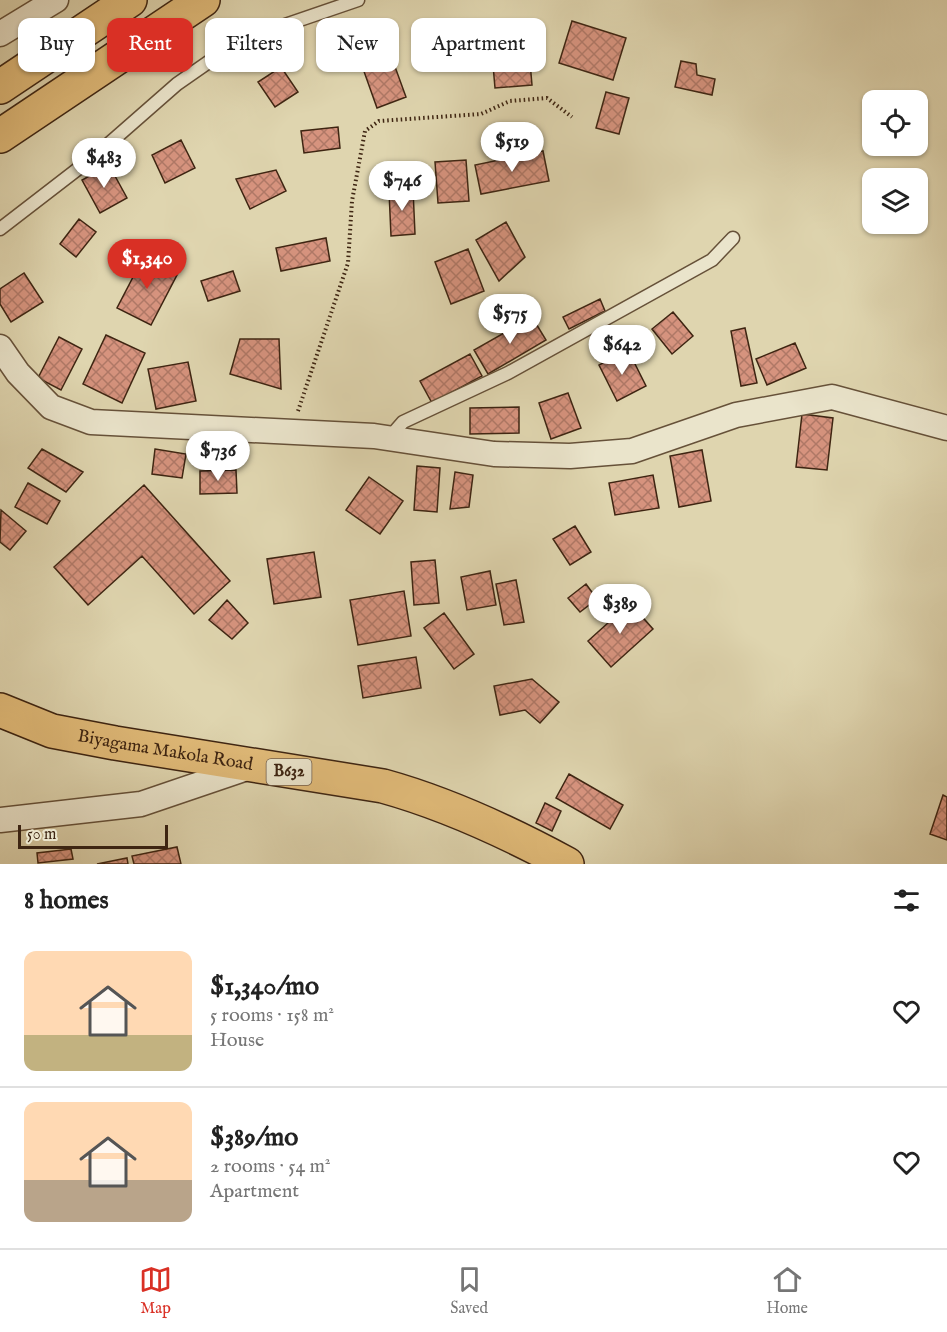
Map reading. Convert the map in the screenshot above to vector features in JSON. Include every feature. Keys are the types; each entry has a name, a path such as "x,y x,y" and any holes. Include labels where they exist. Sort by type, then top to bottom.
{"main road":[{"path":"0,87 130,0"},
{"path":"0,136 203,0"},
{"name":"Biyagama Makola Road","path":"0,710 52,730 250,767 337,777 424,797 567,864"}],"street":[{"path":"0,34 56,0"},
{"path":"0,347 18,373 51,407 91,422 389,438 494,454 570,456 632,451 736,415 832,397 947,428"},
{"path":"0,820 141,804 184,792 250,767"}],"lane":[{"path":"0,229 96,155 177,84 210,61 250,37 358,0"},
{"path":"389,438 403,422 508,373 712,260 733,238"}],"path":[{"path":"298,412 348,264 352,201 365,130 379,121 481,114 510,101 547,98 572,117"}],"building":[{"path":"572,21 626,38 613,80 559,63"},
{"path":"681,61 696,64 697,75 715,79 712,95 675,87"},
{"path":"273,72 284,72 298,92 275,107 258,82"},
{"path":"364,72 397,72 406,97 377,108"},
{"path":"494,72 531,72 532,85 495,88"},
{"path":"606,92 629,98 619,134 596,128"},
{"path":"338,127 340,148 304,153 301,131"},
{"path":"181,140 195,168 165,183 152,155"},
{"path":"543,151 549,181 481,194 475,165"},
{"path":"466,160 469,201 438,203 435,162"},
{"path":"109,165 127,198 100,213 82,180"},
{"path":"276,170 286,191 250,209 236,179"},
{"path":"413,189 415,234 391,236 389,191"},
{"path":"79,219 96,232 76,257 60,244"},
{"path":"506,222 525,257 499,281 476,240"},
{"path":"326,238 330,261 281,271 276,248"},
{"path":"468,249 484,291 451,304 435,262"},
{"path":"144,256 178,273 151,325 117,308"},
{"path":"233,271 240,291 208,301 201,281"},
{"path":"24,273 43,302 11,322 0,304 0,289"},
{"path":"600,299 605,311 569,329 563,317"},
{"path":"673,312 693,336 672,354 652,329"},
{"path":"532,317 546,340 488,374 474,350"},
{"path":"745,328 757,383 741,386 731,331"},
{"path":"106,335 145,353 122,403 83,384"},
{"path":"59,337 82,349 61,390 38,378"},
{"path":"240,339 279,339 281,389 230,374"},
{"path":"795,343 806,368 767,385 756,359"},
{"path":"628,350 646,386 617,401 599,365"},
{"path":"470,354 482,376 432,403 420,381"},
{"path":"188,362 196,401 156,409 148,369"},
{"path":"568,393 581,428 551,439 539,403"},
{"path":"519,407 519,433 470,434 470,408"},
{"path":"802,414 833,418 827,470 796,467"},
{"path":"42,449 83,472 66,492 28,468"},
{"path":"155,449 186,454 182,478 152,474"},
{"path":"702,450 711,501 679,507 670,456"},
{"path":"417,466 440,468 437,512 414,510"},
{"path":"236,470 237,493 200,494 200,471"},
{"path":"455,472 473,475 469,507 450,509"},
{"path":"653,475 659,508 615,515 609,483"},
{"path":"369,477 403,501 380,534 346,510"},
{"path":"28,483 60,501 47,524 15,507"},
{"path":"144,485 230,581 194,614 142,556 88,605 54,567"},
{"path":"1,510 26,531 10,550 0,542"},
{"path":"575,526 591,552 570,565 553,539"},
{"path":"314,552 321,597 274,604 267,559"},
{"path":"435,560 439,603 414,605 411,562"},
{"path":"490,571 496,605 467,610 461,577"},
{"path":"516,580 524,622 504,625 496,584"},
{"path":"586,584 597,599 580,612 568,598"},
{"path":"404,591 411,636 358,645 350,600"},
{"path":"227,600 248,623 232,639 209,620"},
{"path":"630,603 653,629 611,667 588,641"},
{"path":"444,613 474,654 454,669 424,628"},
{"path":"416,657 421,688 363,698 358,666"},
{"path":"532,679 559,702 540,723 525,710 500,715 494,686"},
{"path":"569,774 623,805 610,829 556,798"},
{"path":"943,795 947,797 947,840 930,834"},
{"path":"545,803 561,811 552,831 536,823"},
{"path":"177,847 181,864 134,864 132,856"},
{"path":"71,849 73,859 38,863 37,853"},
{"path":"127,858 128,864 97,864"}]}
